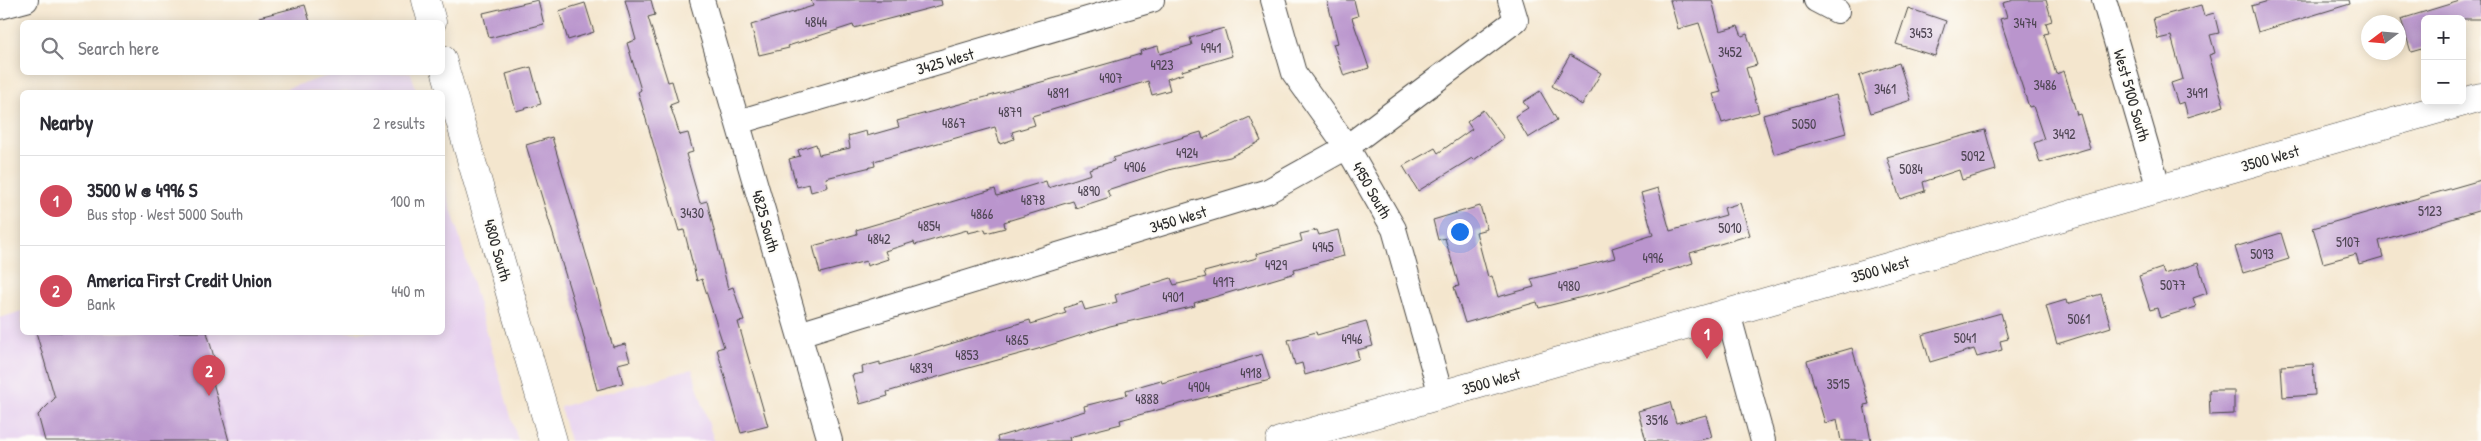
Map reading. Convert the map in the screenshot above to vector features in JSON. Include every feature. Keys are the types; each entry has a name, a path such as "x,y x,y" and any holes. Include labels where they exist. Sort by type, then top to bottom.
{"main road":[{"path":"426,0 431,20"},
{"name":"4800 South","path":"445,69 553,441"},
{"name":"3500 West","path":"1280,441 2481,97"}],"street":[{"path":"0,7 26,0"},
{"name":"4825 South","path":"702,0 830,441"},
{"name":"3425 West","path":"738,122 1152,0"},
{"name":"4950 South","path":"1273,0 1294,73 1347,147 1394,228 1441,395"},
{"name":"West 5100 South","path":"2104,0 2159,189"},
{"name":"3450 West","path":"799,334 1268,191 1347,147 1513,10"},
{"path":"1728,313 1763,441"}],"shaded area":[{"path":"332,75 412,75 416,90 281,90"},
{"path":"445,187 518,441 0,441 0,318 20,312 20,335 445,335"},
{"path":"692,369 714,441 570,441 560,407"}],"building":[{"path":"538,0 544,24 489,38 483,13"},
{"path":"625,0 651,0 655,15 648,17 668,82 672,81 678,102 670,105 680,135 688,133 693,152 686,154 700,203 707,201 728,289 733,287 744,321 738,322 768,426 741,433 717,349 724,347 702,279 697,281 684,230 679,231 638,92 641,90 627,43 636,40"},
{"path":"811,0 941,0 942,5 854,28 853,25 788,46 789,48 759,55 751,25 813,6"},
{"path":"1327,0 1354,0 1358,16 1352,18 1369,68 1344,76 1333,44 1338,43"},
{"path":"1670,0 1712,0 1720,31 1738,26 1742,36 1747,34 1757,65 1746,68 1759,112 1722,123 1713,94 1721,92 1699,23 1678,29"},
{"path":"2014,0 2046,0 2052,21 2046,23 2049,33 2044,34 2056,74 2064,71 2077,115 2080,114 2090,148 2040,163 2034,143 2044,139 2033,106 2029,107 2000,19 2007,17 2003,3"},
{"path":"2272,0 2349,0 2350,4 2258,32 2251,6"},
{"path":"2463,0 2481,0 2481,19 2466,19 2466,15 2421,15 2421,49 2411,52 2406,36 2406,17"},
{"path":"585,3 594,32 568,40 559,11"},
{"path":"305,5 309,20 260,20 259,17"},
{"path":"2201,5 2204,16 2214,13 2219,33 2210,35 2215,53 2209,55 2224,106 2188,117 2184,102 2178,104 2171,83 2183,79 2171,36 2158,39 2153,18"},
{"path":"1908,8 1946,21 1935,56 1896,44"},
{"path":"1224,28 1232,56 1182,71 1183,74 1167,79 1170,90 1152,95 1148,81 1032,116 1035,125 1012,132 1014,139 1000,144 995,127 874,161 875,166 826,178 828,187 811,192 809,184 797,187 789,159 800,156 798,150 816,144 819,155 850,148 848,136 866,131 867,136 899,127 897,121 1141,54 1140,51 1158,46 1160,54 1192,45 1190,38"},
{"path":"1570,55 1601,73 1582,105 1552,86"},
{"path":"1899,63 1911,100 1871,113 1859,76"},
{"path":"531,67 541,104 516,111 506,74"},
{"path":"1540,91 1557,120 1528,138 1515,116 1528,108 1523,102"},
{"path":"1836,95 1846,133 1774,154 1763,115"},
{"path":"1483,110 1504,138 1474,160 1472,158 1418,191 1403,166 1435,148 1438,153 1472,129 1467,122"},
{"path":"1250,117 1261,141 1230,157 1172,169 1107,190 1110,197 1076,208 1073,201 1004,222 1005,228 986,233 985,229 968,233 967,230 915,245 914,242 885,251 888,259 867,266 866,261 820,273 813,246 857,234 856,230 995,189 997,196 1046,181 1048,188 1091,174 1089,169 1114,161 1113,158 1201,132 1203,139"},
{"path":"1985,130 1996,170 1962,180 1959,170 1923,182 1925,191 1900,199 1887,157"},
{"path":"552,137 613,347 625,344 630,361 618,364 623,383 597,390 581,326 526,145"},
{"path":"2481,180 2481,210 2379,241 2383,257 2359,264 2356,254 2323,263 2313,228"},
{"path":"1658,188 1670,231 1726,215 1724,208 1740,203 1750,235 1690,253 1693,263 1606,291 1539,308 1537,302 1465,323 1454,287 1459,286 1445,238 1438,240 1433,220 1480,206 1487,229 1476,232 1488,277 1492,276 1498,297 1534,287 1531,279 1615,258 1612,248 1653,235 1641,193"},
{"path":"1317,230 1319,235 1338,230 1344,256 1294,269 1295,273 1194,303 1195,306 1110,326 1038,349 887,392 888,396 860,404 852,375 863,373 862,367 880,362 880,365 1030,320 1031,324 1066,313 1064,308 1082,302 1085,310 1117,302 1115,295 1171,278 1174,285 1206,277 1204,272 1257,258 1256,254 1302,241 1300,234"},
{"path":"2281,233 2289,259 2243,273 2235,247"},
{"path":"2198,263 2207,293 2193,298 2196,307 2160,318 2157,308 2150,310 2139,276 2162,268 2164,274"},
{"path":"2101,294 2111,327 2057,344 2046,306 2066,300 2067,304"},
{"path":"2001,313 2008,339 2000,341 2002,350 1977,357 1974,349 1930,362 1922,335"},
{"path":"1366,321 1373,346 1357,350 1359,359 1305,375 1302,363 1295,365 1288,340 1316,332 1317,335"},
{"path":"37,335 208,335 215,361 208,364 229,441 45,441 38,415 55,398"},
{"path":"1852,348 1869,404 1864,405 1871,441 1841,441 1837,419 1825,423 1807,361"},
{"path":"1262,354 1270,380 1120,420 1121,424 1069,437 1070,441 998,441 997,437 1085,411 1084,406 1127,395 1126,390 1161,380 1162,383"},
{"path":"2313,364 2315,395 2283,397 2281,366"},
{"path":"2209,390 2234,390 2234,414 2210,415"},
{"path":"1670,402 1676,423 1706,415 1712,437 1696,441 1646,441 1638,411"}],"place":[{"name":"3500 W @ 4996 S","path":"1707,359"},
{"name":"America First Credit Union","path":"209,396"}]}
